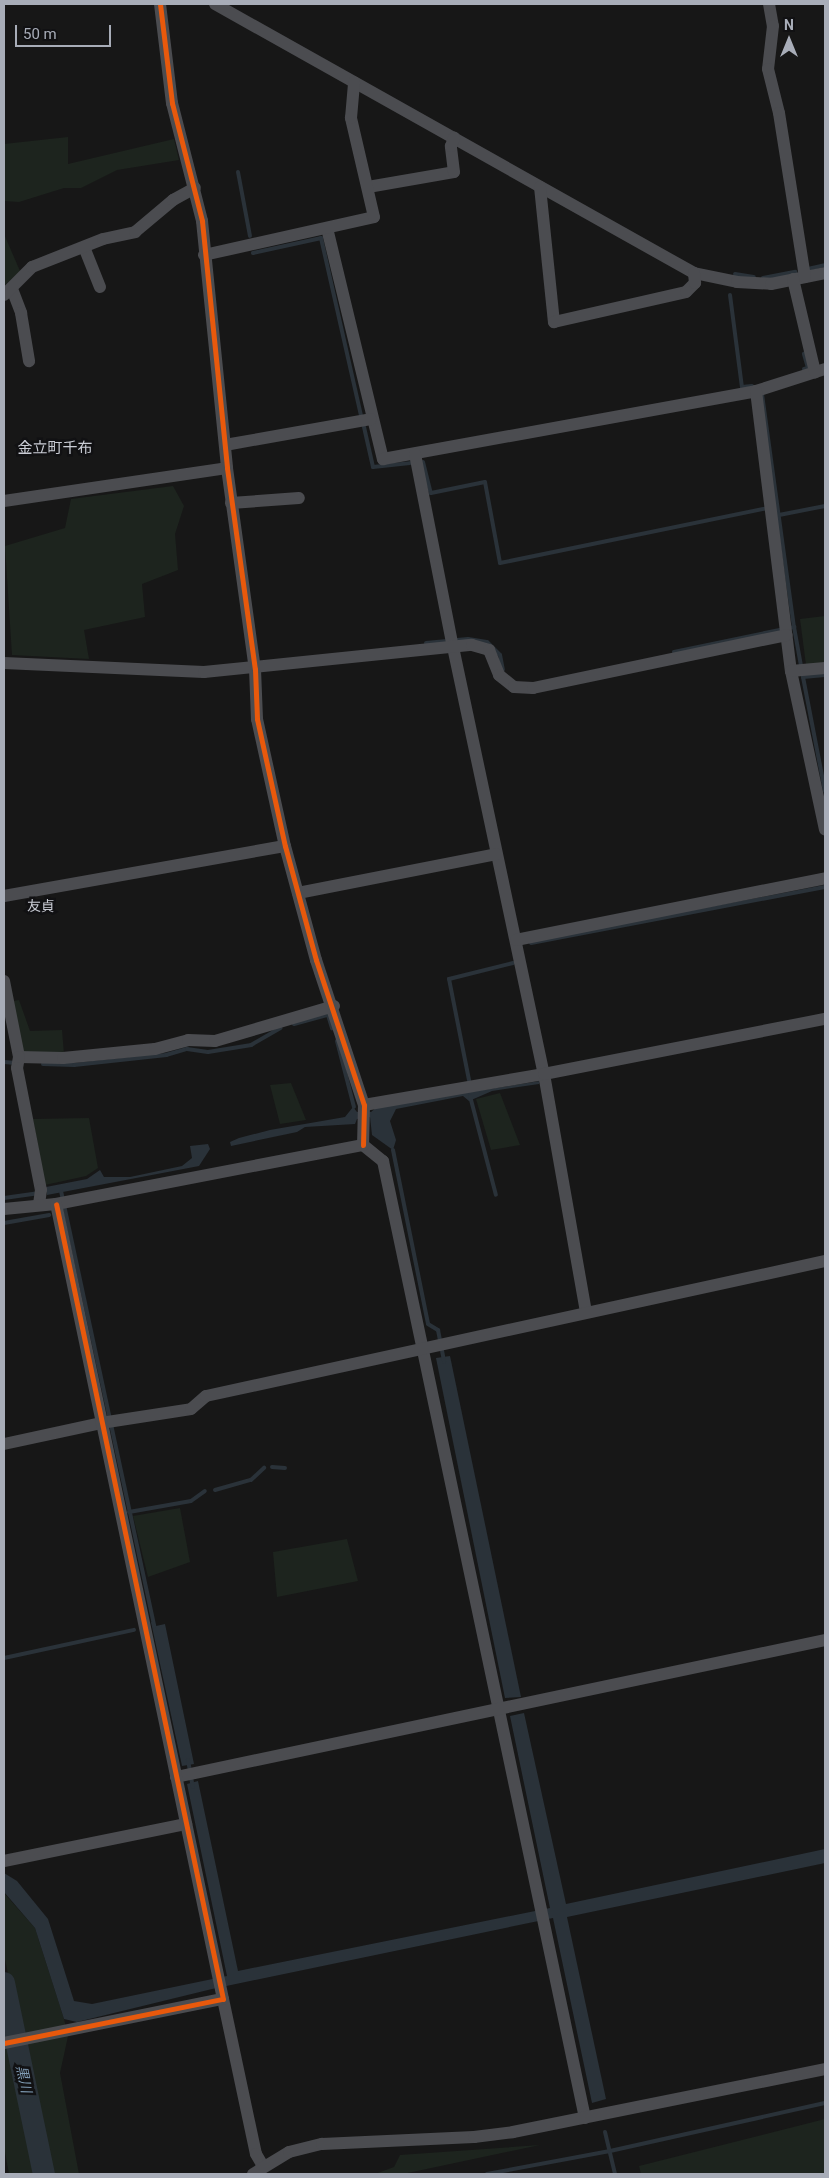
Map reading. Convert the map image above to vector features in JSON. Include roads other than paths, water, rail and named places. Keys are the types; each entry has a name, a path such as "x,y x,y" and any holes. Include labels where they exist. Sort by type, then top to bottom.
{"street":[{"path":"160,4 172,103 195,188 227,468 254,669 257,719 285,846 316,960 334,1006 364,1105 363,1145"},
{"path":"215,4 230,7 354,82 694,273 737,282 771,284 825,273"},
{"path":"327,228 371,419 383,459 762,390 820,371 799,278 780,113 768,69 773,26 769,4"},
{"path":"204,255 374,217 351,118 354,82"},
{"path":"368,187 454,172 451,146 454,138"},
{"path":"540,187 554,322 686,292 695,283 694,273"},
{"path":"30,361 21,313 8,292 32,267 103,238 135,232 173,200 195,188"},
{"path":"84,247 100,287"},
{"path":"762,390 787,635 798,670 825,829"},
{"path":"225,445 371,419"},
{"path":"415,454 496,854 544,1074 586,1312"},
{"path":"4,501 227,468"},
{"path":"232,502 299,498"},
{"path":"4,663 204,672 254,669 452,641 489,650 499,675 514,686 533,688 787,635"},
{"path":"798,670 825,668"},
{"path":"4,896 285,846"},
{"path":"298,893 496,854"},
{"path":"516,940 825,878"},
{"path":"4,981 40,1197"},
{"path":"18,1063 155,1049 188,1040 215,1041 334,1006"},
{"path":"364,1105 544,1074 825,1018"},
{"path":"4,1210 40,1197 56,1204 363,1145 383,1161 435,1346 510,1708 542,1924 585,2118"},
{"path":"56,1204 101,1423 185,1775 186,1824 258,2170 288,2152 322,2144 474,2137 585,2118 825,2069"},
{"path":"4,1444 101,1423 191,1409 206,1396 825,1261"},
{"path":"185,1775 510,1708 825,1640"},
{"path":"4,1861 186,1824"},
{"path":"4,2043 222,1995"}],"waterway":[{"path":"238,172 250,236"},
{"path":"253,253 321,238 361,415"},
{"path":"808,269 825,265"},
{"path":"763,278 795,272"},
{"path":"735,274 754,277"},
{"path":"730,295 742,387 752,386"},
{"path":"804,354 808,368 804,369"},
{"path":"762,394 794,627"},
{"path":"364,427 373,467 410,463"},
{"path":"423,462 431,493 485,482 500,563 767,508"},
{"path":"779,515 825,506"},
{"path":"674,652 794,627 803,677 825,675"},
{"path":"426,643 468,639 487,642 500,655 503,670"},
{"path":"803,677 825,791"},
{"path":"531,943 825,887"},
{"path":"469,1080 449,979 513,963"},
{"path":"294,1024 328,1015 332,1028"},
{"path":"43,1064 74,1065 166,1055 187,1049 208,1052 251,1045 280,1028"},
{"path":"337,1041 354,1107"},
{"path":"4,1062 16,1063"},
{"path":"470,1096 496,1195"},
{"path":"393,1150 428,1324 438,1330 444,1361"},
{"path":"61,1191 154,1626"},
{"path":"4,1198 38,1193"},
{"path":"4,1223 49,1215"},
{"path":"272,1467 285,1468"},
{"path":"215,1490 251,1480 264,1468"},
{"path":"129,1512 191,1501 205,1491"},
{"path":"4,1658 134,1630"},
{"path":"188,1760 193,1787"},
{"name":"黒川","path":"4,1983 44,2174"},
{"path":"487,2174 610,2151 825,2103"},
{"path":"605,2132 615,2174"}],"district":[{"name":"金立町千布","path":"55,449"},
{"name":"友貞","path":"41,906"}]}
